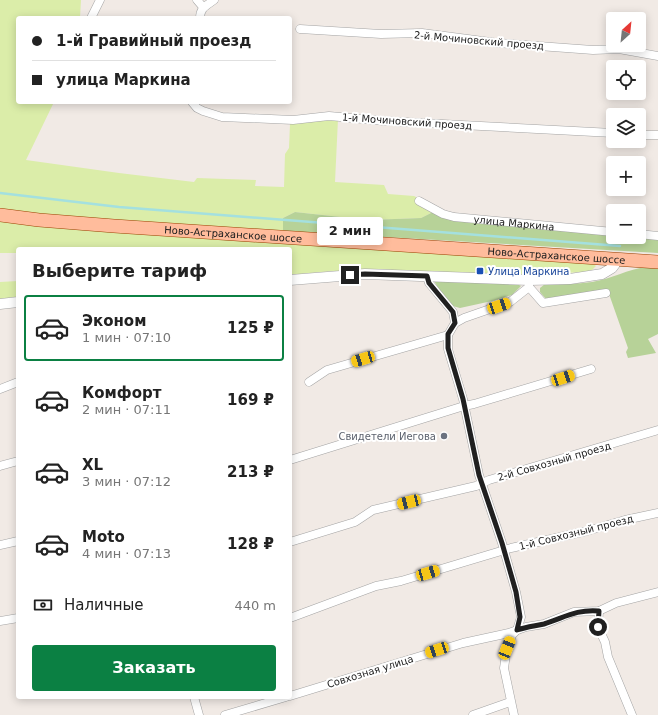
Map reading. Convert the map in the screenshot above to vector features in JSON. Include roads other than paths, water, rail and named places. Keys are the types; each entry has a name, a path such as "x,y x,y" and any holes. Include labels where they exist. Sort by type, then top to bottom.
{"main road":[{"name":"Ново-Астраханское шоссе","path":"0,215 122,227 658,262"}],"street":[{"path":"92,16 100,0"},
{"path":"197,0 203,7"},
{"path":"200,16 200,12 203,7 214,0"},
{"name":"2-й Мочиновский проезд","path":"300,29 381,34 422,33 498,43 594,50 619,49 658,56"},
{"name":"1-й Мочиновский проезд","path":"194,104 203,111 222,117 293,120 329,116 385,121 606,133"},
{"path":"646,135 658,136"},
{"name":"улица Маркина","path":"420,201 443,214 454,217 606,231"},
{"path":"646,235 658,236"},
{"path":"292,280 365,274 427,276 529,284 602,274 612,268 614,259"},
{"path":"427,276 429,283 453,312 455,323"},
{"path":"529,284 543,303 606,293"},
{"path":"514,715 510,702 504,668 504,659 512,634 517,630 520,617 516,592 482,483 464,406 448,348 448,334 455,323 464,318 510,302 529,284"},
{"path":"0,304 16,302"},
{"path":"309,382 327,370 448,334"},
{"path":"292,459 464,406 534,387 591,369"},
{"path":"0,389 16,383"},
{"name":"2-й Совхозный проезд","path":"292,541 355,522 373,510 476,486 658,430"},
{"path":"0,466 16,462"},
{"name":"1-й Совхозный проезд","path":"292,617 376,586 504,550 658,513"},
{"path":"0,545 16,541"},
{"name":"Совхозная улица","path":"292,695 437,650 526,627 544,624 574,612 599,611 616,603 658,592"},
{"path":"599,611 598,627 605,642 608,657 632,715"},
{"path":"0,621 16,618"},
{"path":"195,699 199,715"},
{"path":"225,715 279,699"},
{"path":"473,715 510,702"}],"waterway":[{"path":"0,193 119,207 620,246"}],"place":[{"name":"Улица Маркина","path":"480,271"},
{"name":"Свидетели Иегова","path":"444,436"}]}
